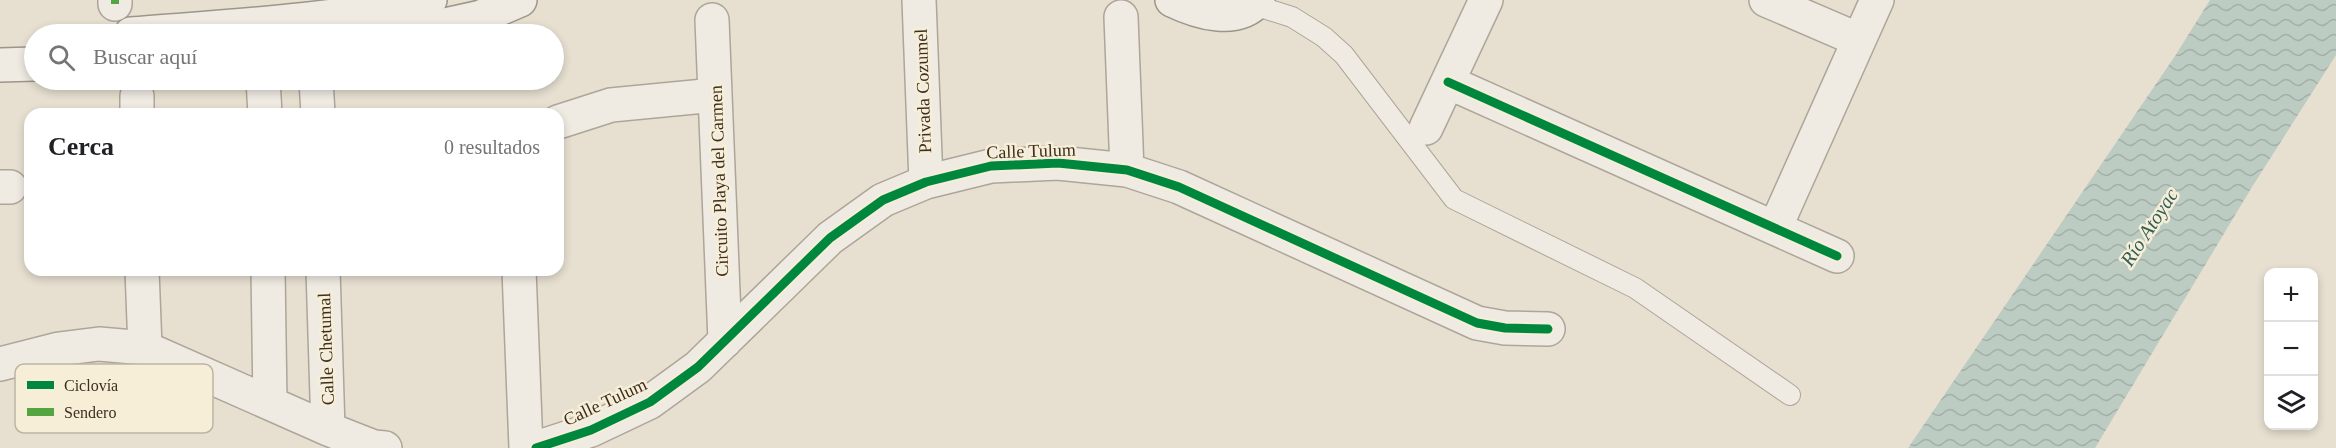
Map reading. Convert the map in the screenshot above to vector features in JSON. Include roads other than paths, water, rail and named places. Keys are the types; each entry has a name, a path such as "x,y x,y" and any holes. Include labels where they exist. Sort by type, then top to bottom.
{"street":[{"path":"324,24 430,0"},
{"path":"449,24 481,17 520,0"},
{"name":"Privada Cozumel","path":"920,0 926,182"},
{"path":"1172,0 1225,15 1241,12 1256,2"},
{"path":"1426,129 1486,0"},
{"path":"1766,0 1859,40"},
{"path":"1775,228 1877,0"},
{"path":"1121,17 1127,170"},
{"name":"Circuito Playa del Carmen","path":"712,20 725,342"},
{"path":"0,42 24,41"},
{"path":"0,65 24,64"},
{"path":"1448,82 1837,256"},
{"path":"264,90 265,108"},
{"path":"317,90 318,108"},
{"path":"564,120 611,105 715,95"},
{"name":"Calle Tulum","path":"536,448 591,430 650,402 698,367 830,238 883,201 926,182 990,166 1058,163 1127,170 1179,187 1477,323 1505,328 1548,329"},
{"path":"142,276 145,348"},
{"path":"268,276 270,403"},
{"name":"Calle Chetumal","path":"323,276 328,429"},
{"path":"519,276 526,448"},
{"path":"0,364 59,349 99,344 145,348 181,364"},
{"path":"213,378 328,429 374,447 385,448"}],"lane":[{"path":"1256,2 1292,17 1324,37 1344,55 1454,199 1635,288 1790,394"}],"water":[{"name":"Río Atoyac","path":"2210,0 2336,0 2336,55 2252,187 2095,448 1908,448 2175,56"}]}
